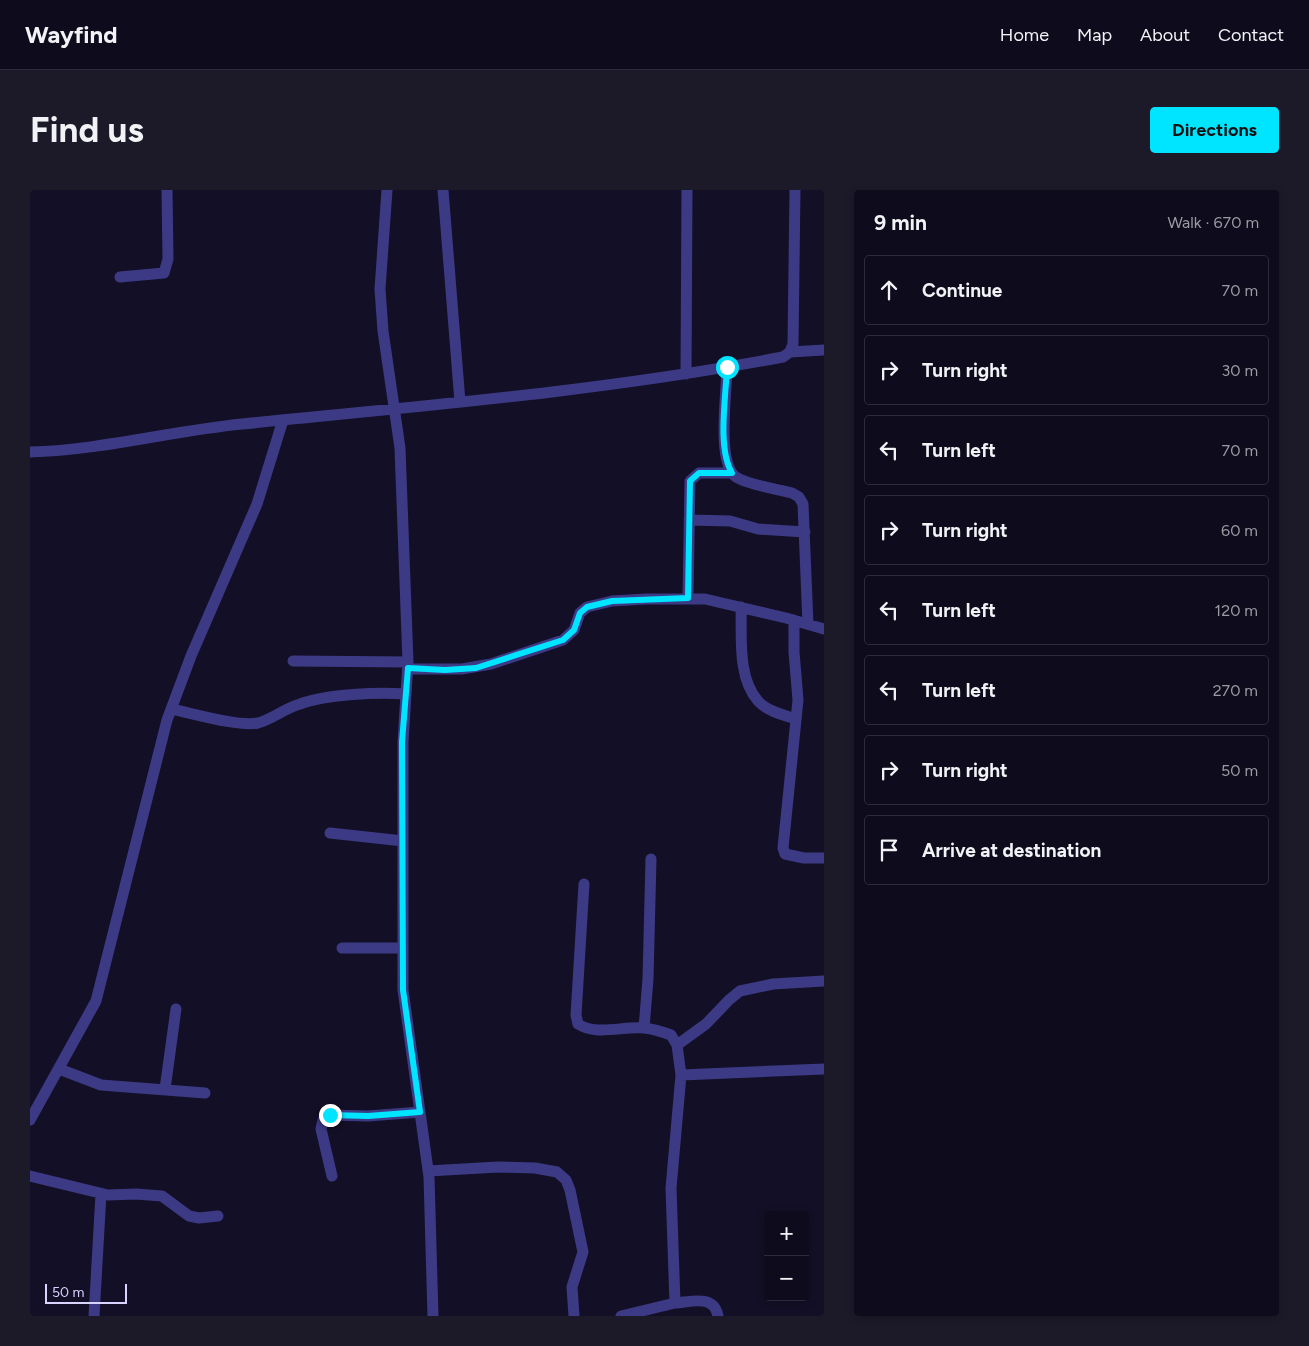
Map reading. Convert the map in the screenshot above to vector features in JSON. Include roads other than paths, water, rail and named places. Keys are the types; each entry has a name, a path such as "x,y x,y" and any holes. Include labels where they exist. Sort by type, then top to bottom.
{"street":[{"path":"120,277 164,273 168,259 167,190"},
{"path":"387,190 380,289 383,331 395,408 403,497 408,665 402,742 403,990 428,1171 433,1316"},
{"path":"443,190 460,402"},
{"path":"686,374 687,190"},
{"path":"30,452 74,450 212,427 614,386 784,357 790,352 794,344 795,190"},
{"path":"790,352 824,350"},
{"path":"727,367 724,443 727,466 737,478 792,493 799,497 804,511 808,624"},
{"path":"30,1120 96,1001 171,709 217,593 257,504 283,420"},
{"path":"688,598 689,487 694,476 709,472 732,473"},
{"path":"689,520 730,521 758,529 805,532"},
{"path":"293,661 408,665 445,670 476,668 563,640 574,630 580,613 587,607 612,601 688,598 721,602 824,629"},
{"path":"740,607 743,660 748,684 758,702 766,708 796,719"},
{"path":"794,620 794,652 798,683 783,848 785,854 792,856 824,858"},
{"path":"171,709 238,723 257,723 285,709 312,701 374,693 406,694"},
{"path":"330,833 403,841"},
{"path":"644,1028 648,979 651,859"},
{"path":"584,884 576,1015 578,1024 584,1028 593,1029 644,1028 671,1035 677,1045 681,1075 671,1188 670,1308"},
{"path":"342,948 402,948"},
{"path":"677,1045 706,1024 740,991 773,984 824,981"},
{"path":"164,1089 176,1009"},
{"path":"59,1069 101,1085 205,1093"},
{"path":"681,1075 824,1069"},
{"path":"332,1176 321,1128 323,1120 330,1115 368,1116 420,1112"},
{"path":"428,1171 498,1167 535,1168 557,1172 566,1180 570,1190 583,1252 572,1287 574,1316"},
{"path":"30,1176 101,1194 162,1196 190,1216 199,1218 218,1216"},
{"path":"94,1316 101,1194"},
{"path":"620,1316 706,1300 713,1305 718,1316"}]}
